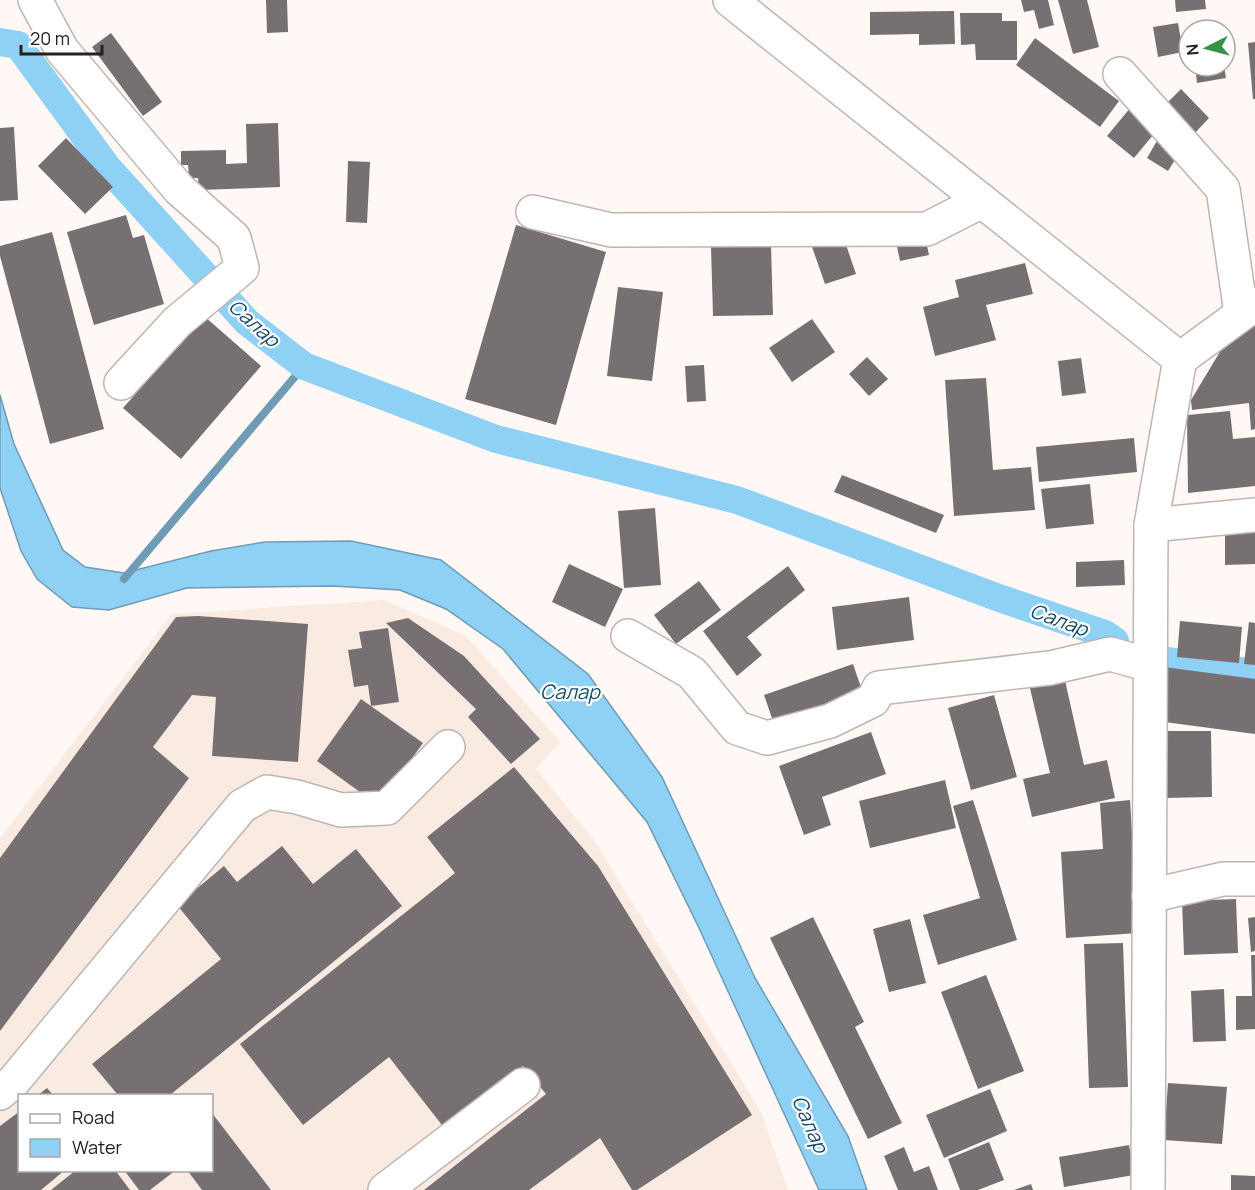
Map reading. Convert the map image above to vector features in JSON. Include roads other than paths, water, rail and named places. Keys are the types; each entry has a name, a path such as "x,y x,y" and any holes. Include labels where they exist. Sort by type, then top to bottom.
{"street":[{"path":"35,0 62,50 179,189 234,238 242,268 177,322 121,383"},
{"path":"741,5 1180,359"},
{"path":"1120,74 1223,189 1248,309 1180,359 1151,525 1148,1190"},
{"path":"533,212 611,230 927,229 982,201"},
{"path":"1151,525 1255,515"},
{"path":"628,636 692,673 736,728 767,738 831,721 873,700 879,688 1050,668 1110,654 1150,665"},
{"path":"0,1093 13,1082 242,806 267,792 297,797 341,810 387,808 448,747"},
{"path":"1149,896 1223,879 1255,879"},
{"path":"385,1190 524,1084"}],"water":[{"name":"Салар","path":"0,395 14,444 63,550 85,567 124,573 211,551 265,542 351,541 441,560 588,674 662,777 755,978 848,1136 867,1190 819,1190 699,928 647,822 503,649 446,609 400,590 333,586 187,588 109,610 72,607 37,579 21,551 0,488"}],"waterway":[{"name":"Салар","path":"0,42 18,45 108,168 247,322 304,366 496,439 737,500 999,598 1105,634 1115,641"},
{"path":"124,579 304,366"},
{"name":"Салар","path":"1168,661 1255,673"}]}
